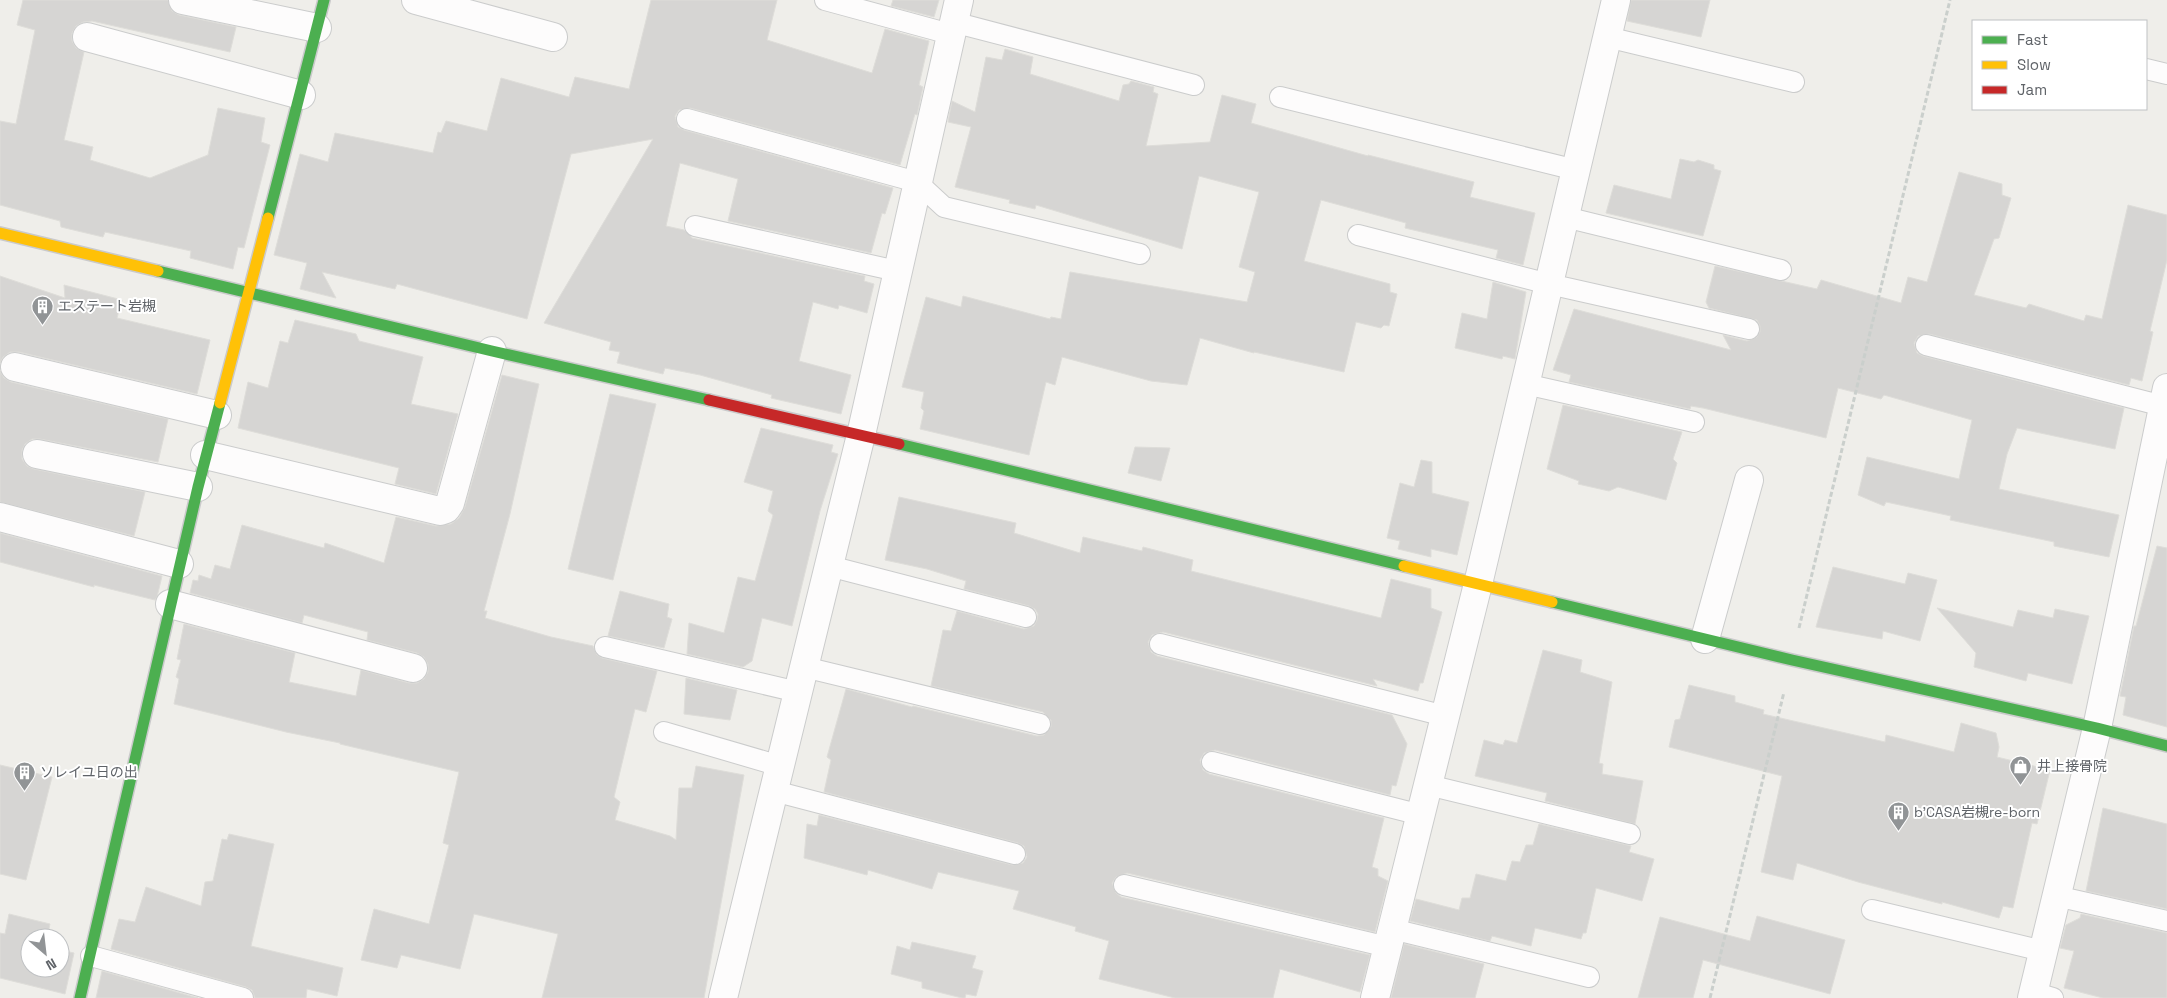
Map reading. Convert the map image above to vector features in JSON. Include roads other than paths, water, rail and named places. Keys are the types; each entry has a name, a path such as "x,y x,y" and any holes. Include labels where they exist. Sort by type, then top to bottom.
{"street":[{"path":"183,0 317,28"},
{"path":"80,998 205,456 301,95 324,0"},
{"path":"416,0 553,37"},
{"path":"1375,998 1478,584 1616,0"},
{"path":"723,998 861,435 954,19"},
{"path":"87,37 301,95"},
{"path":"0,233 492,351 861,435 1792,660 2097,728 2167,746"},
{"path":"205,456 440,511 446,509 450,503 492,351"},
{"path":"15,366 217,415"},
{"path":"2040,996 2043,951 2097,728 2164,411"},
{"path":"36,454 198,486"},
{"path":"1705,638 1749,480"},
{"path":"0,517 179,564"},
{"path":"170,604 413,668"}],"lane":[{"path":"825,0 954,19 1194,85"},
{"path":"1607,37 1794,82"},
{"path":"2147,69 2167,74"},
{"path":"1280,98 1576,170"},
{"path":"687,119 917,182 944,207 1140,254"},
{"path":"1565,217 1781,270"},
{"path":"695,226 898,271"},
{"path":"1358,235 1549,284 1749,329"},
{"path":"1926,345 2164,411"},
{"path":"1525,384 1694,422"},
{"path":"829,566 1026,617"},
{"path":"1160,644 1445,716"},
{"path":"605,646 1040,724"},
{"path":"664,732 777,779 1015,854"},
{"path":"1212,762 1421,815"},
{"path":"1428,785 1630,834"},
{"path":"1124,885 1589,977"},
{"path":"2056,896 2167,921"},
{"path":"1872,910 2043,951"},
{"path":"90,956 243,998"}],"place":[{"name":"エステート岩槻","path":"42,325"},
{"name":"井上接骨院","path":"2021,785"},
{"name":"ソレイユ日の出","path":"24,791"},
{"name":"b'CASA岩槻re-born","path":"1898,831"}]}
